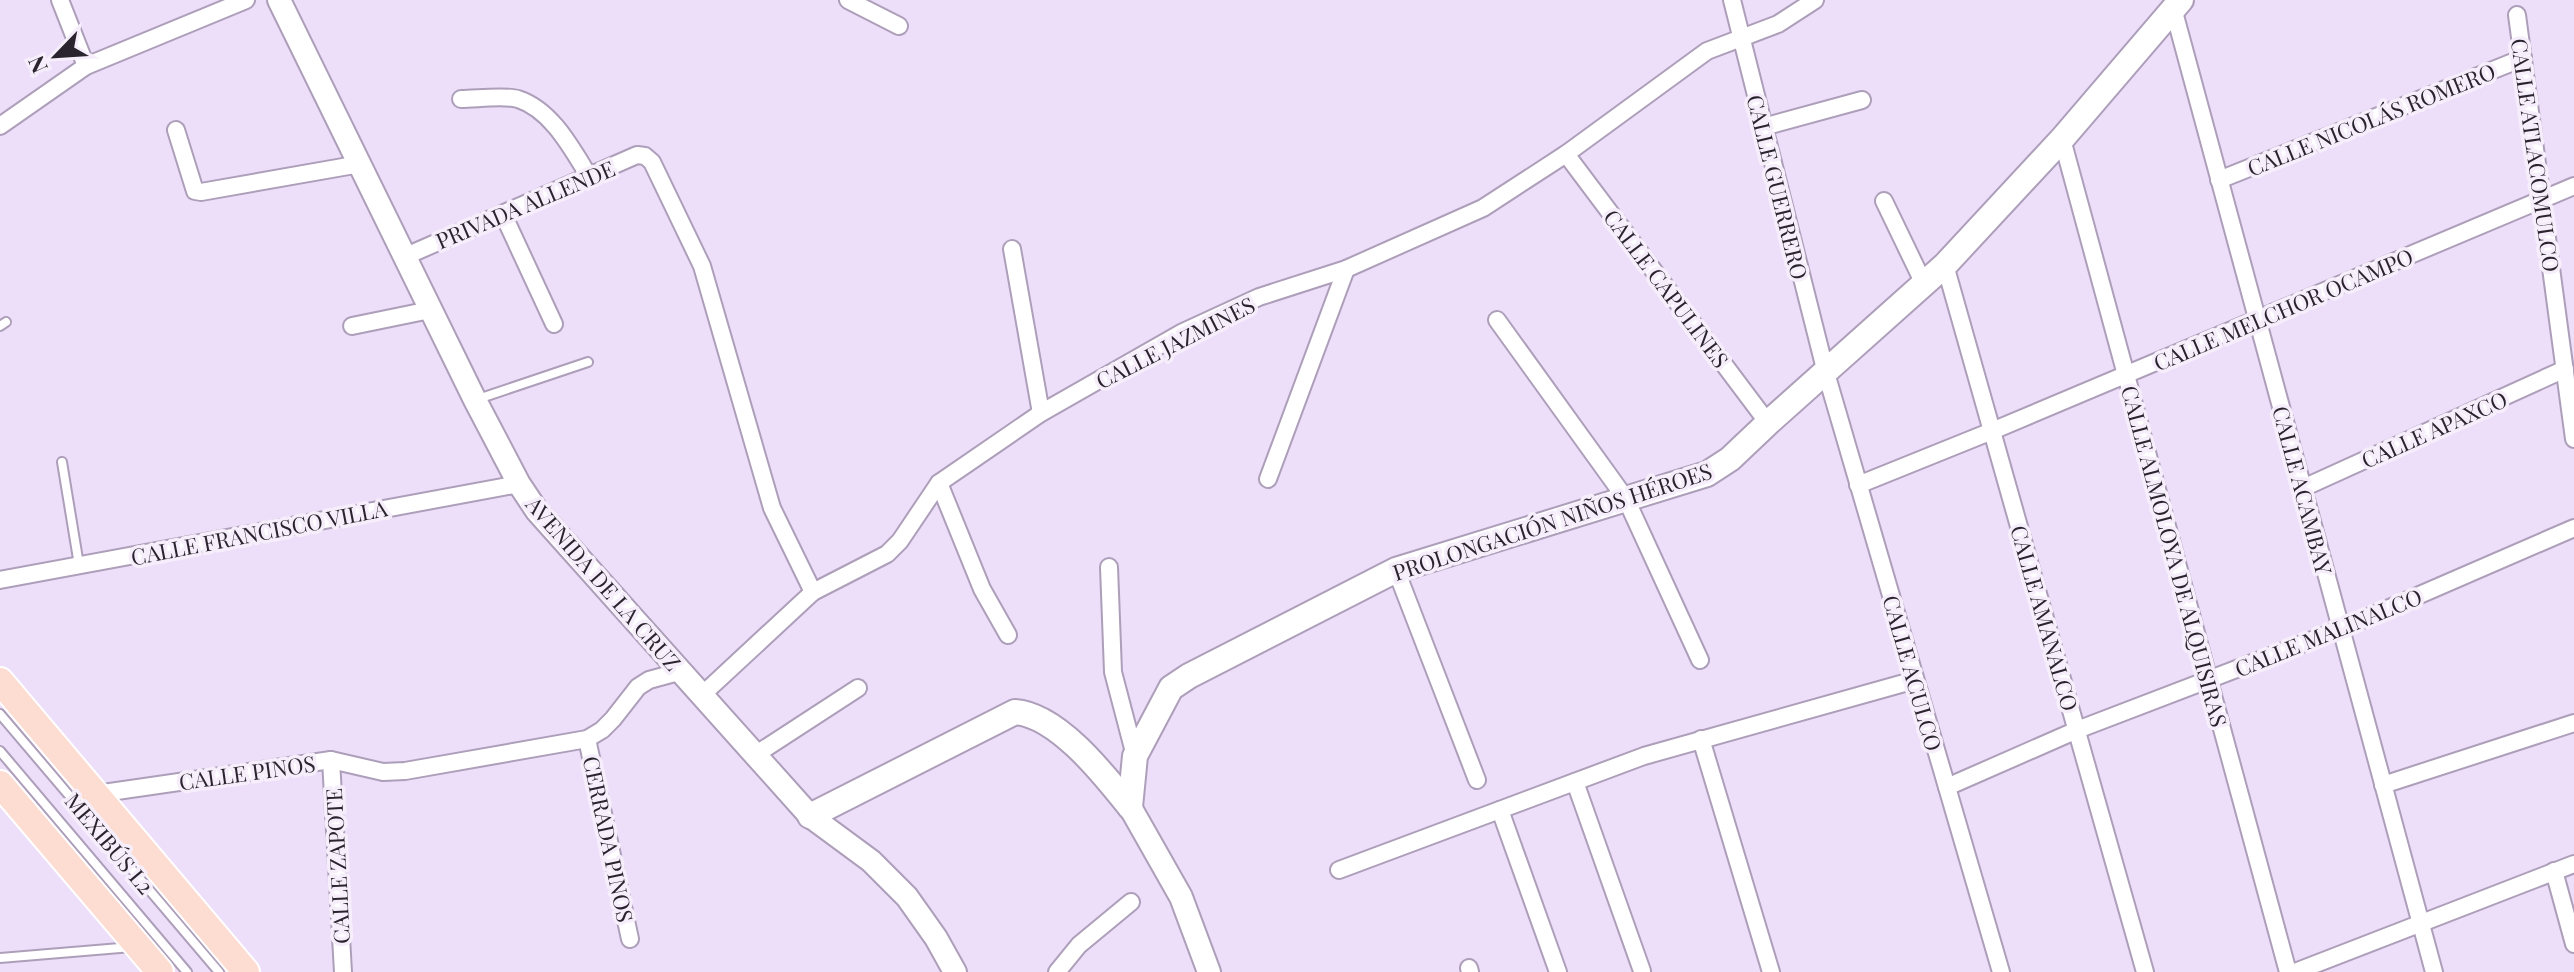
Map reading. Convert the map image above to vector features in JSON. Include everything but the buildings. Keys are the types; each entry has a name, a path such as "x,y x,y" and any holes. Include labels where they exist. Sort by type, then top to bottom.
{"main road":[{"name":"PROLONGACIÓN NIÑOS HÉROES","path":"1130,807 1135,756 1171,688 1180,682 1396,570 1707,474 1730,459 1945,265 2062,139 2177,4"},
{"path":"0,681 246,972"},
{"path":"810,816 1015,712 1029,713 1070,741 1097,766 1130,807"},
{"path":"0,784 160,972"}],"street":[{"path":"60,0 86,66"},
{"path":"0,126 86,66 246,0"},
{"name":"AVENIDA DE LA CRUZ","path":"279,0 475,400 519,484 537,511 810,816 871,861 907,897 955,972"},
{"path":"848,0 899,26"},
{"name":"CALLE GUERRERO","path":"1732,0 1826,373"},
{"name":"CALLE JAZMINES","path":"702,695 813,592 887,554 900,541 939,483 1041,413 1183,332 1259,297 1346,269 1483,208 1566,154 1707,51 1778,24 1815,0"},
{"name":"CALLE ACAMBAY","path":"2177,4 2219,180 2434,972"},
{"name":"CALLE ATLACOMULCO","path":"2517,15 2574,439"},
{"name":"CALLE NICOLÁS ROMERO","path":"2219,180 2523,58"},
{"path":"461,99 516,98 538,110 560,132 590,178"},
{"path":"1763,127 1862,100"},
{"path":"176,130 195,191 360,164"},
{"name":"CALLE ALMOLOYA DE ALQUISIRAS","path":"2062,139 2288,972"},
{"name":"CALLE CAPULINES","path":"1566,154 1768,423"},
{"name":"PRIVADA ALLENDE","path":"406,256 637,155 645,156 652,162 702,266 772,508 813,592"},
{"name":"CALLE MELCHOR OCAMPO","path":"1858,485 2574,186"},
{"path":"1884,201 1924,284"},
{"path":"503,214 554,324"},
{"path":"1012,249 1041,413"},
{"name":"CALLE AMANALCO","path":"1945,265 2145,972"},
{"path":"1268,479 1346,269"},
{"path":"352,326 430,310"},
{"path":"1497,320 1626,499 1700,660"},
{"name":"CALLE APAXCO","path":"2303,488 2565,369"},
{"name":"CALLE ACULCO","path":"1826,373 2001,972"},
{"path":"939,483 982,589 1008,635"},
{"name":"CALLE FRANCISCO VILLA","path":"0,580 519,484"},
{"name":"CALLE MALINALCO","path":"1947,787 2077,730 2341,629 2574,528"},
{"path":"1109,567 1113,672 1135,756"},
{"path":"1396,570 1477,780"},
{"path":"587,739 613,719 638,687 649,680 682,671"},
{"path":"1339,870 1644,756 1915,680"},
{"path":"755,755 858,688"},
{"path":"2383,785 2574,723"},
{"name":"CALLE PINOS","path":"96,794 331,760 383,772 405,771 587,739"},
{"name":"CERRADA PINOS","path":"587,739 630,939"},
{"path":"1701,739 1771,972"},
{"name":"CALLE ZAPOTE","path":"331,760 343,972"},
{"path":"1575,782 1642,971"},
{"path":"1130,807 1181,897 1209,972"},
{"path":"1500,810 1558,972"},
{"path":"2295,972 2574,864"},
{"path":"2554,871 2574,944"},
{"path":"1057,972 1079,945 1131,902"}],"lane":[{"path":"475,400 588,362"},
{"path":"62,462 79,566"},
{"name":"MEXIBÚS L2","path":"0,714 219,972"},
{"name":"MEXIBÚS L2","path":"0,751 187,972"},
{"path":"0,958 137,946"}]}
